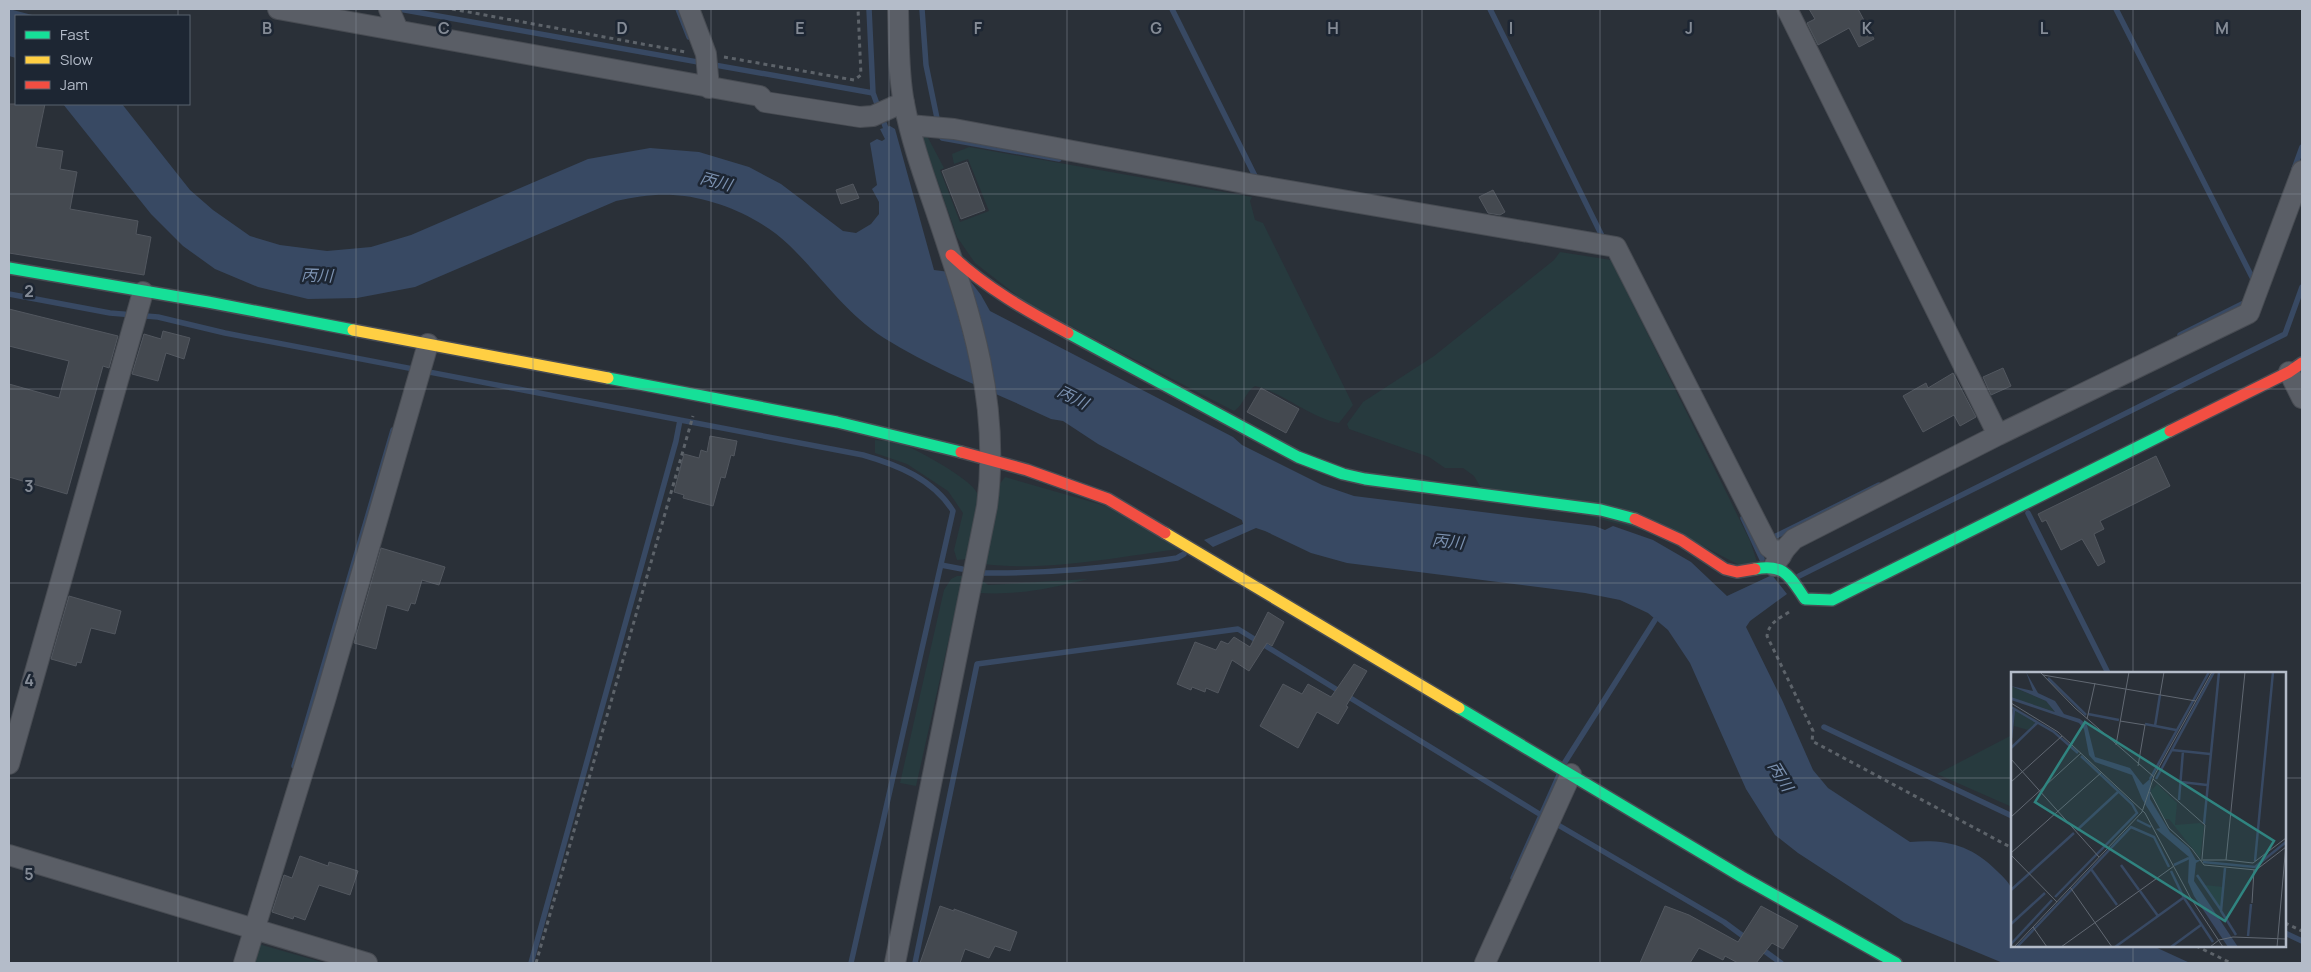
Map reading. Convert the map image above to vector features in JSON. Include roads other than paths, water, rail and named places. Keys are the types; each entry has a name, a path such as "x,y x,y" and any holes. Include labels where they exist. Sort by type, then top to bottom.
{"street":[{"path":"278,9 393,18 704,64 760,96 765,102 860,117 888,110 909,125 940,127 1616,247 1773,559 1805,599 1832,600 2295,367 2302,398"},
{"path":"689,9 704,64"},
{"path":"888,110 898,9"},
{"path":"1787,9 1995,429"},
{"path":"895,963 987,506 991,454 982,359 909,125"},
{"path":"953,262 1018,306 1298,457 1318,465 1365,480 1618,514 1668,532 1724,569 1739,572 1773,559 1794,539 1995,429 2249,313 2302,170"},
{"path":"9,268 139,307 426,351 837,422 991,454 1108,499 1751,882 1896,963"},
{"path":"9,764 72,536 139,307"},
{"path":"244,963 251,932 322,709 426,351"},
{"path":"1485,963 1550,821 1565,771"},
{"path":"9,855 251,932 367,963"}],"water":[{"path":"9,9 32,15 15,15 15,58 9,56"},
{"name":"丙川","path":"64,105 123,105 190,190 213,210 250,236 280,245 327,251 371,247 411,235 588,159 650,148 699,152 749,167 781,184 843,231 856,233 871,224 879,214 879,202 872,189 877,185 870,143 877,139 882,141 885,139 880,129 890,126 895,129 934,270 965,274 981,295 990,311 1233,437 1242,445 1322,485 1354,496 1595,526 1605,530 1613,526 1653,540 1691,562 1727,596 1772,575 1787,594 1750,621 1746,627 1783,702 1813,770 1828,788 1910,842 1946,843 1968,850 1987,862 2006,880 2011,889 2011,947 2155,947 2190,963 2003,963 1904,922 1798,853 1775,835 1746,789 1690,663 1668,630 1648,613 1620,600 1585,593 1347,563 1311,553 1256,528 1213,547 1204,540 1243,524 1242,520 1098,444 1063,421 1051,419 945,371 884,338 845,306 801,257 777,235 750,217 720,204 673,195 644,196 616,201 415,287 357,298 308,299 258,287 215,269 183,246 151,214"}],"waterway":[{"path":"399,9 873,93"},
{"path":"678,9 689,37"},
{"path":"869,9 873,93 888,134"},
{"path":"922,9 926,65 938,123"},
{"path":"1172,9 1256,178"},
{"path":"1490,9 1604,240"},
{"path":"2116,9 2254,281"},
{"path":"940,132 942,138 1059,159"},
{"path":"2294,169 2302,147"},
{"path":"1799,576 2285,334 2302,287"},
{"path":"9,294 110,313 158,317 225,333 863,455 889,463 925,482 945,500 953,511 851,963"},
{"path":"2180,335 2244,303 2246,299"},
{"path":"531,963 676,441 680,420"},
{"path":"294,766 393,430"},
{"path":"1768,540 1879,485"},
{"path":"2028,513 2108,672"},
{"path":"1743,518 1762,559"},
{"path":"983,573 1080,569 1177,558 1184,554"},
{"path":"941,565 962,569"},
{"path":"1565,762 1655,620"},
{"path":"915,963 977,664 1238,629 1541,815 1724,922 1747,939"},
{"path":"1824,727 2011,816"},
{"path":"1513,878 1559,775"},
{"path":"2286,933 2302,941"},
{"path":"1759,947 1781,963"}]}
